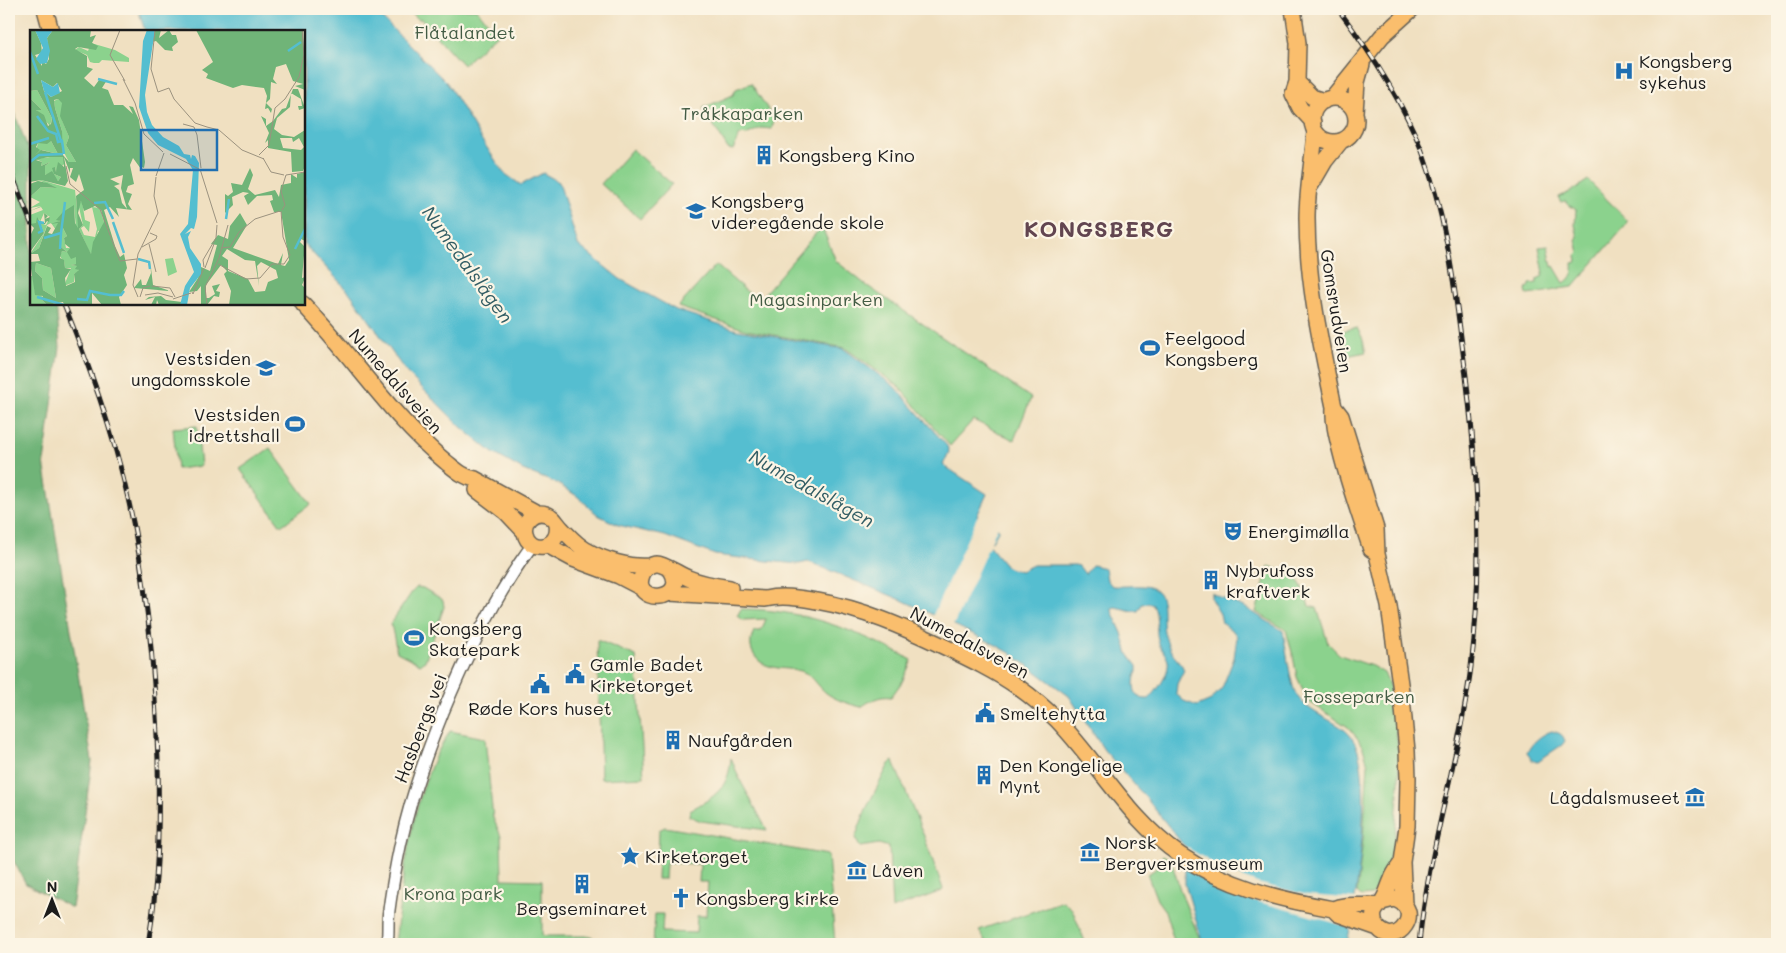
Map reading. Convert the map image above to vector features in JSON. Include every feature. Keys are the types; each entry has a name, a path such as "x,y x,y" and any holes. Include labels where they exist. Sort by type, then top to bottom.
{"main road":[{"path":"45,9 51,30"},
{"path":"1293,9 1298,43 1297,82 1294,99 1322,138 1332,142 1342,141 1353,131 1356,122 1358,82 1363,60"},
{"path":"1314,126 1316,108 1328,100 1382,36 1412,9"},
{"path":"1297,82 1312,97 1343,100 1355,112"},
{"name":"Gomsrudveien","path":"1314,126 1307,220 1311,285 1316,319 1334,407 1333,418 1347,476 1371,549 1377,554 1392,626 1407,750 1408,800 1402,862 1404,905 1407,909 1408,918 1400,937 1378,932 1374,916 1378,904 1402,862"},
{"name":"Gomsrudveien","path":"1308,191 1321,166 1342,141"},
{"name":"Numedalsveien","path":"304,305 403,420 432,449 466,478 470,484 506,512 524,532"},
{"name":"Numedalsveien","path":"466,478 475,479 537,513"},
{"path":"537,513 549,515 557,525 580,546 592,553 625,564 649,566 659,564 668,567 674,580 672,589 661,597 656,597 619,576 592,568 529,541 524,532 527,520 537,513"},
{"path":"540,545 555,539 558,530 557,525"},
{"path":"642,588 642,576 649,566"},
{"name":"Numedalsveien","path":"671,570 708,584 765,591 778,596"},
{"name":"Numedalsveien","path":"669,593 764,598 778,596 842,606 893,623 966,657 1018,687 1059,722 1078,743 1125,804 1171,848 1200,867 1233,884 1268,896 1332,908"},
{"path":"1332,908 1378,904 1394,899 1404,905"},
{"path":"1332,908 1338,914 1378,932"}],"street":[{"name":"Hasbergs vei","path":"379,944 388,912 402,839 427,750 474,642 510,579 540,545"},
{"name":"Hasbergs vei","path":"387,944 388,912"}],"green space":[{"name":"Flåtalandet","path":"407,9 476,9 498,33 463,65 421,19 417,19"},
{"name":"Tråkkaparken","path":"751,83 774,119 772,129 761,128 746,135 743,134 739,136 733,150 728,149 703,108 733,95 736,89"},
{"path":"9,99 30,153 30,305 56,305 60,347 44,462 92,761 72,908 26,884 11,856 9,856"},
{"path":"632,149 672,184 640,219 601,184"},
{"path":"1588,180 1627,220 1627,224 1573,287 1527,295 1526,289 1530,284 1537,283 1537,279 1543,276 1542,274 1544,273 1539,247 1548,246 1552,267 1554,266 1564,283 1572,274 1573,263 1577,262 1576,256 1579,253 1575,225 1576,210 1566,201 1560,202 1559,197"},
{"name":"Magasinparken","path":"823,225 836,261 866,285 1031,398 1014,440 973,420 950,446 897,385 845,348 746,330 678,307 716,265 758,301"},
{"path":"1357,328 1362,337 1366,352 1346,356 1342,331"},
{"path":"197,426 201,466 177,469 173,428"},
{"path":"270,448 311,504 281,526 240,469"},
{"name":"Fosseparken","path":"1269,566 1292,576 1300,583 1309,606 1317,608 1328,643 1340,655 1372,666 1384,673 1393,694 1399,758 1394,847 1381,886 1372,895 1361,896 1357,892 1368,764 1363,748 1348,727 1308,701 1297,677 1286,630 1256,612"},
{"name":"Kongsberg Skatepark","path":"417,587 423,588 443,600 444,607 425,661 420,664 397,652 391,624"},
{"path":"741,609 764,610 808,617 851,631 912,660 902,682 891,697 879,698 861,707 852,705 829,695 809,675 803,672 772,667 758,660 752,650 751,639 754,631 761,631 766,619 742,620 737,616"},
{"path":"597,640 636,656 644,777 601,779"},
{"name":"Krona park","path":"450,731 485,738 493,818 501,836 502,879 542,880 542,936 592,936 592,944 395,944 407,853 417,808 434,760"},
{"path":"731,758 739,778 767,830 701,821 689,816 690,810 707,801 724,784 730,768"},
{"path":"893,761 924,836 943,889 892,909 889,847 879,844 860,847 855,838 866,809 889,764"},
{"path":"665,827 828,855 835,944 653,944 655,914 663,914 662,932 696,933 697,916 706,916 708,882 699,882 700,864 666,863 665,879 657,879 659,830"},
{"path":"1163,855 1171,860 1181,893 1202,944 1175,944 1165,911 1157,900 1147,874 1156,868"},
{"path":"1063,901 1072,909 1086,944 987,944 979,930"}],"water":[{"name":"Numedalslågen","path":"138,9 373,9 447,83 504,173 521,185 543,173 559,182 578,245 620,279 676,310 737,330 844,349 894,386 947,446 949,452 943,465 987,494 977,516 999,529 992,541 982,537 1006,566 1021,571 1033,565 1075,565 1079,566 1085,574 1092,565 1105,568 1107,580 1112,586 1143,586 1158,592 1163,605 1164,628 1169,648 1184,670 1177,684 1176,694 1184,701 1197,706 1211,700 1222,688 1234,658 1237,637 1234,632 1222,623 1220,614 1211,599 1211,593 1246,608 1283,631 1290,674 1296,694 1309,708 1337,724 1345,731 1352,738 1359,755 1363,779 1362,838 1355,899 1347,944 1203,944 1185,884 1185,847 1104,750 1069,696 1012,654 996,645 904,601 814,564 715,555 665,536 618,525 598,515 577,496 558,484 523,470 493,453 461,427 406,372 350,293 305,245 305,30 145,30","holes":["1148,603 1153,605 1156,613 1157,636 1167,658 1168,666 1159,687 1149,699 1145,699 1136,694 1134,682 1137,666 1128,654 1112,608 1138,611 1142,604"]},
{"path":"1552,731 1560,734 1565,741 1538,761 1532,760 1527,753 1531,746 1548,732"}],"pier":[{"path":"978,515 998,526 953,626 932,617"},
{"path":"1178,842 1224,870 1257,883 1308,895 1357,899 1353,928 1252,900 1216,886 1182,867 1182,848"}],"railway":[{"path":"1338,9 1374,60 1395,95 1414,132 1430,174 1447,243 1455,290 1471,420 1478,543 1475,625 1471,667 1466,702 1429,874 1419,944"},
{"path":"9,167 30,220"},
{"path":"64,305 91,374 114,445 134,526 145,592 155,693 158,760 156,875 148,944"}],"place":[{"name":"Kongsberg sykehus","path":"1624,71"},
{"name":"Kongsberg Kino","path":"764,155"},
{"name":"Kongsberg videregående skole","path":"696,211"},
{"name":"Feelgood Kongsberg","path":"1150,348"},
{"name":"Vestsiden ungdomsskole","path":"266,368"},
{"name":"Vestsiden idrettshall","path":"295,424"},
{"name":"Energimølla","path":"1233,531"},
{"name":"Nybrufoss kraftverk","path":"1211,580"},
{"name":"Kongsberg Skatepark","path":"414,638"},
{"name":"Gamle Badet Kirketorget","path":"575,674"},
{"name":"Røde Kors huset","path":"540,684"},
{"name":"Smeltehytta","path":"985,713"},
{"name":"Naufgården","path":"673,740"},
{"name":"Den Kongelige Mynt","path":"984,775"},
{"name":"Lågdalsmuseet","path":"1695,797"},
{"name":"Norsk Bergverksmuseum","path":"1090,852"},
{"name":"Kirketorget","path":"630,856"},
{"name":"Låven","path":"857,870"},
{"name":"Bergseminaret","path":"582,884"},
{"name":"Kongsberg kirke","path":"681,898"}],"district":[{"name":"KONGSBERG","path":"1099,228"}]}
